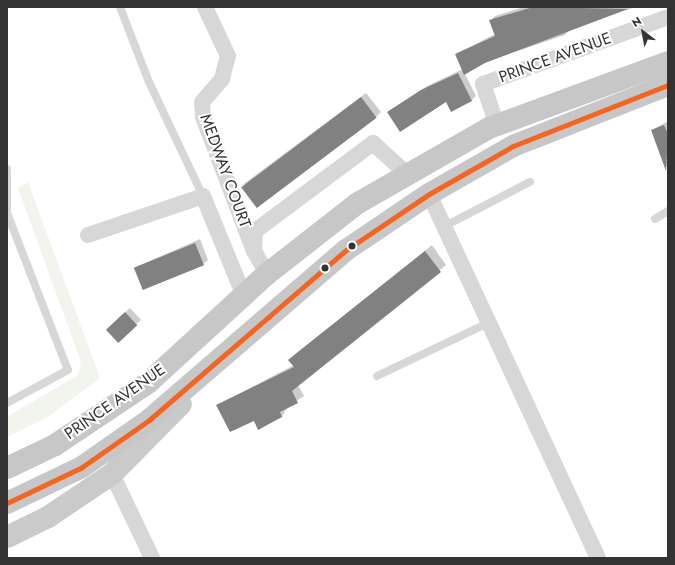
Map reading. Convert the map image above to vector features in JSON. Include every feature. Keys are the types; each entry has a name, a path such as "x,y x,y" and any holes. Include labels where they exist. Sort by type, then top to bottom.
{"highway":[{"name":"PRINCE AVENUE","path":"7,468 55,445 148,383 268,274 358,203 407,174 497,125 668,62"},
{"name":"PRINCE AVENUE","path":"7,503 82,466 149,420 346,250 429,194 513,146 668,85"}],"main road":[{"name":"PRINCE AVENUE","path":"7,537 48,517 112,474 239,342"}],"street":[{"name":"MEDWAY COURT","path":"205,7 228,56 222,79 202,102 203,117 254,251"},
{"name":"PRINCE AVENUE","path":"497,125 483,84 668,17"},
{"path":"268,274 254,251 255,232 373,143 407,174"},
{"path":"429,194 491,322 598,558"},
{"path":"88,235 203,196 244,296"},
{"path":"112,474 152,558"}],"lane":[{"path":"120,7 149,82 203,196"},
{"path":"7,169 7,213 68,370 7,403"},
{"path":"445,226 530,182"},
{"path":"654,219 668,211"},
{"path":"377,376 491,322"}],"shaded area":[{"path":"28,182 100,378 49,416 7,437 7,417 78,375 81,362 18,188"}],"building":[{"path":"533,7 628,9 485,63 464,75 455,54 495,36 489,20"},
{"path":"458,73 472,101 451,112 446,102 400,132 387,112 421,90"},
{"path":"361,97 377,118 257,208 241,187"},
{"path":"664,125 668,134 666,171 651,130"},
{"path":"195,243 204,265 143,290 134,268"},
{"path":"425,251 441,272 292,391 298,403 280,412 282,417 258,430 254,421 230,432 216,405 294,367 288,360"},
{"path":"125,312 137,325 118,343 106,330"}],"transit line":[{"path":"7,503 82,467 149,420 346,250 429,194 513,146 668,85"}]}
